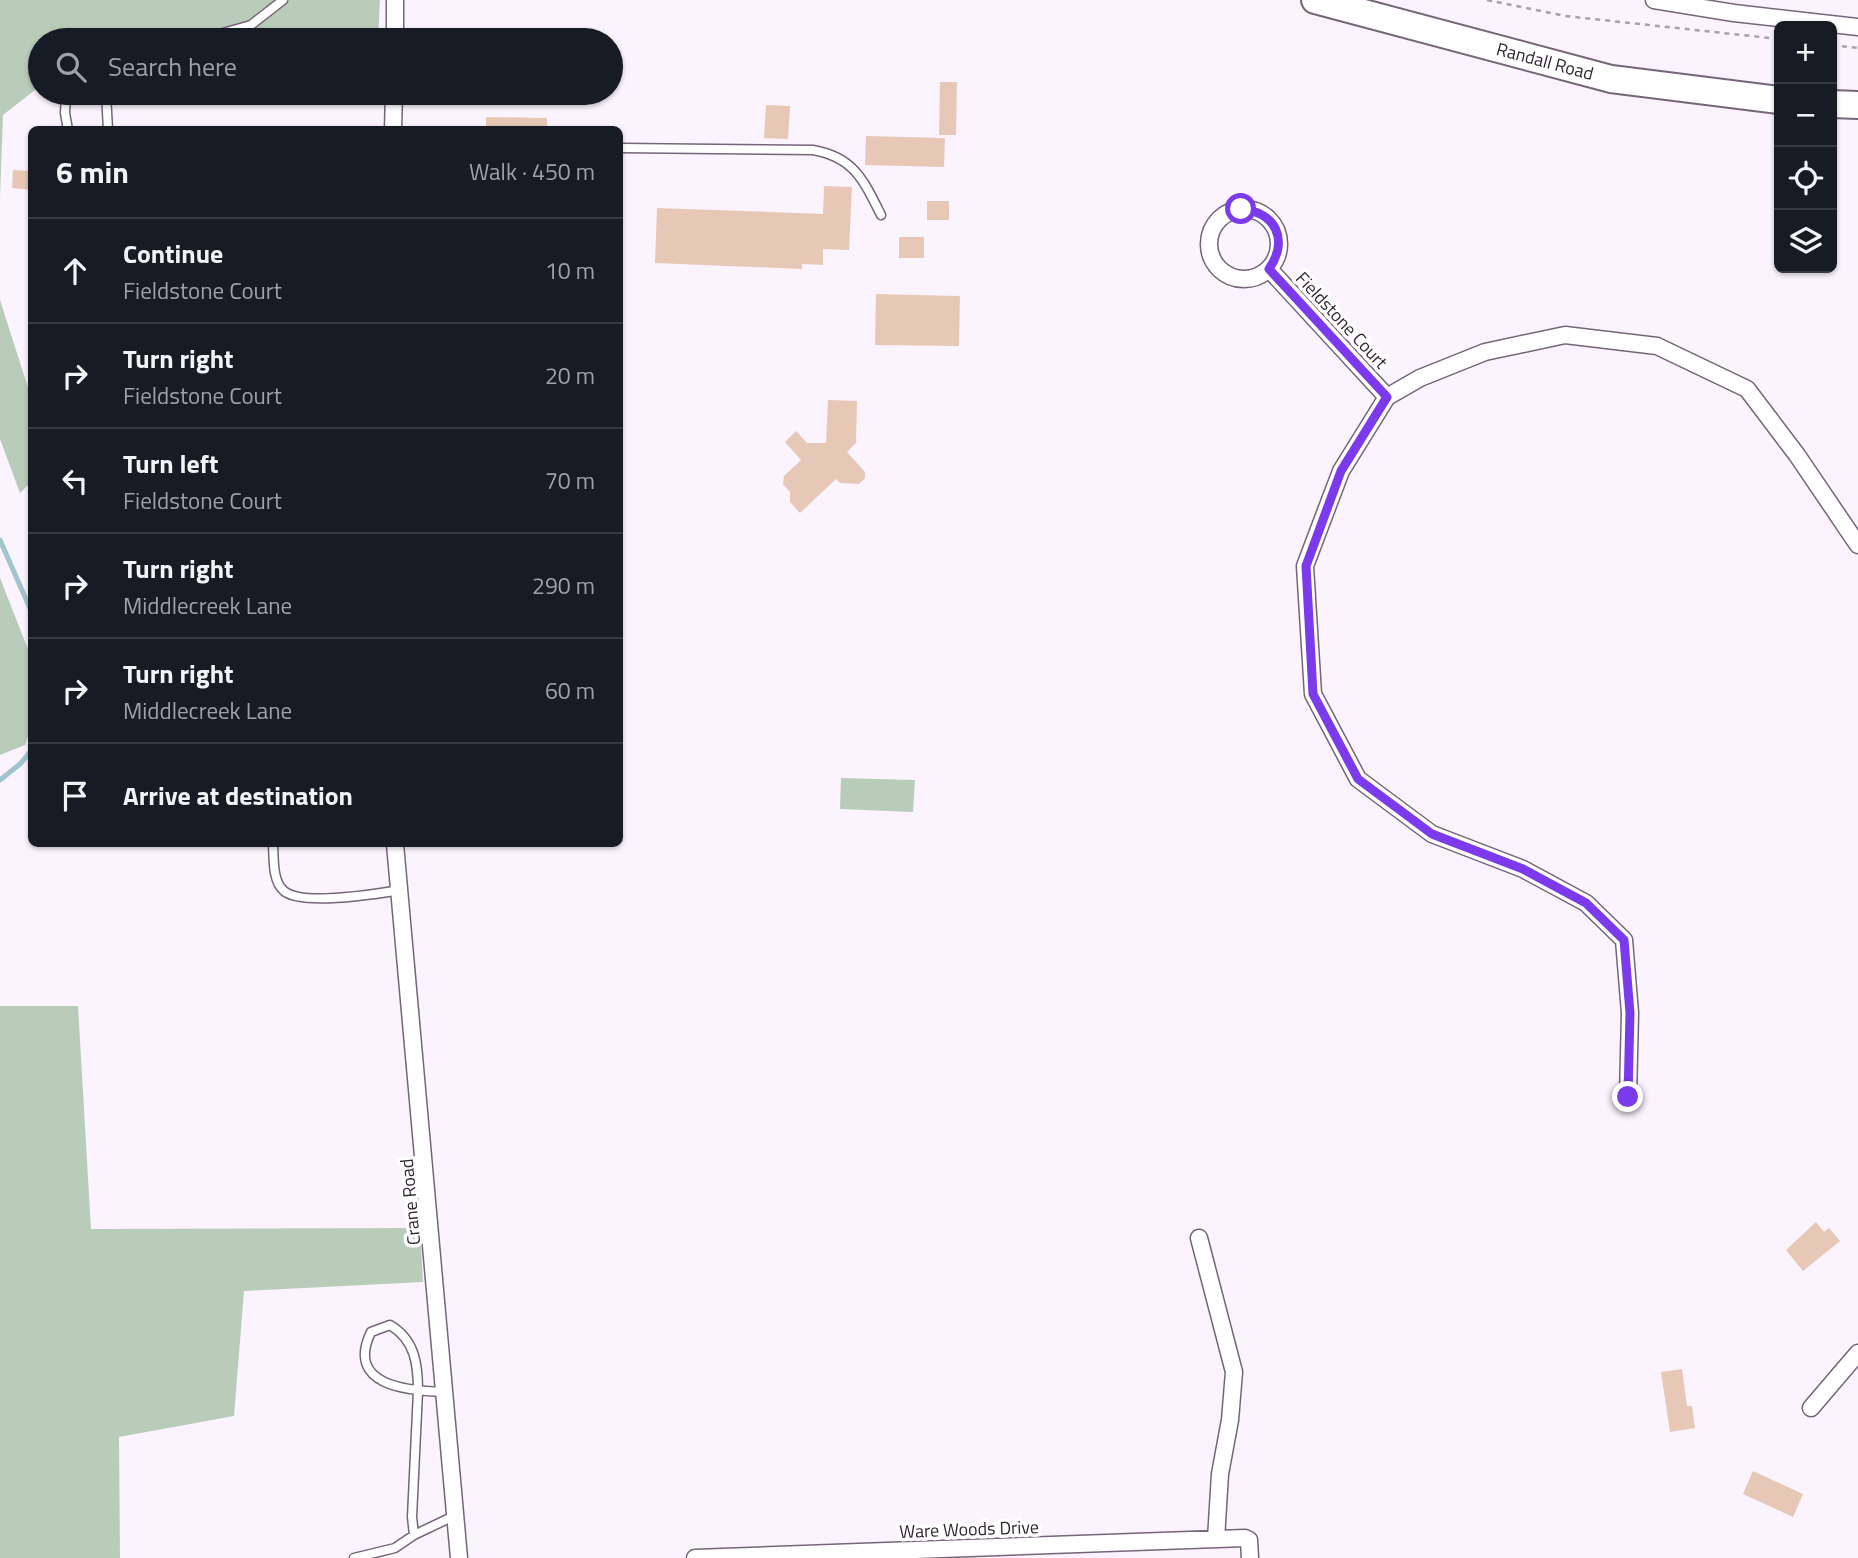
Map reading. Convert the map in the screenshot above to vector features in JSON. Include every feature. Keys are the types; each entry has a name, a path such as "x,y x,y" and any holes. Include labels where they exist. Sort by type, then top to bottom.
{"main road":[{"name":"Randall Road","path":"1315,0 1611,79 1774,99"},
{"path":"1837,104 1858,105"}],"street":[{"path":"395,28 396,0"},
{"path":"1654,0 1734,13 1858,27"},
{"path":"393,126 394,105"},
{"name":"Fieldstone Court","path":"1241,209 1264,215 1273,224 1278,235 1276,259 1269,269 1260,275 1239,279 1220,270 1209,251 1212,229 1219,219 1229,212 1241,209"},
{"name":"Fieldstone Court","path":"1269,269 1387,397"},
{"path":"1628,1097 1630,1013 1624,940 1586,903 1523,869 1432,834 1358,779 1313,694 1306,566 1341,471 1387,397 1420,377 1485,352 1565,335 1657,346 1747,389 1797,455 1858,545"},
{"name":"Crane Road","path":"396,847 459,1558"},
{"path":"1199,1238 1234,1372 1230,1420 1220,1474 1216,1539"},
{"path":"1811,1408 1858,1353"},
{"name":"Ware Woods Drive","path":"695,1558 1245,1538 1249,1541 1250,1558"}],"lane":[{"path":"240,28 251,25 284,0"},
{"path":"65,105 67,126"},
{"path":"107,105 108,126"},
{"path":"623,148 828,152 844,159 858,173 881,215"},
{"path":"273,847 276,878 284,891 298,898 348,897 400,890"},
{"path":"414,1535 412,1517 418,1391 418,1372 404,1333 390,1325 372,1332 365,1352 366,1367 376,1377 409,1391 418,1391 445,1392"},
{"path":"354,1558 395,1548 414,1535 456,1516"}],"path":[{"path":"1487,0 1565,16 1774,38"},
{"path":"1837,46 1858,48"}],"green space":[{"path":"0,0 380,0 379,28 28,28 28,95 3,115 0,197"},
{"path":"0,300 28,388 28,485 20,493 0,439"},
{"path":"0,578 28,649 28,736 25,745 0,755"},
{"path":"841,778 915,780 913,812 840,809"},
{"path":"0,1006 78,1006 91,1229 420,1228 423,1282 244,1291 234,1416 119,1437 120,1558 0,1558"}],"building":[{"path":"940,82 957,82 956,135 939,135"},
{"path":"766,105 790,106 788,139 764,138"},
{"path":"486,117 547,118 547,126 486,126"},
{"path":"866,136 945,138 944,167 865,165"},
{"path":"13,170 28,171 28,190 12,188"},
{"path":"824,186 852,187 849,250 823,249 823,265 802,264 802,269 655,263 657,208 823,214"},
{"path":"927,201 949,201 949,220 927,220"},
{"path":"899,237 924,237 924,258 899,258"},
{"path":"876,294 960,296 959,346 875,345"},
{"path":"828,400 857,401 856,443 847,452 865,472 865,478 859,484 840,483 836,479 800,513 790,502 790,492 783,484 784,476 801,460 785,442 796,431 807,443 826,443"},
{"path":"1816,1222 1824,1232 1829,1228 1840,1241 1803,1271 1786,1250"},
{"path":"1682,1369 1687,1406 1692,1406 1695,1428 1670,1432 1661,1372"},
{"path":"1753,1471 1803,1494 1793,1517 1743,1494"}],"waterway":[{"path":"0,540 28,604"},
{"path":"0,780 28,755"}],"route":[{"path":"1241,209 1264,215 1273,224 1279,247 1276,259 1269,269 1387,397 1341,471 1306,566 1313,694 1358,779 1432,834 1523,869 1586,903 1624,940 1630,1013 1628,1097"}]}
